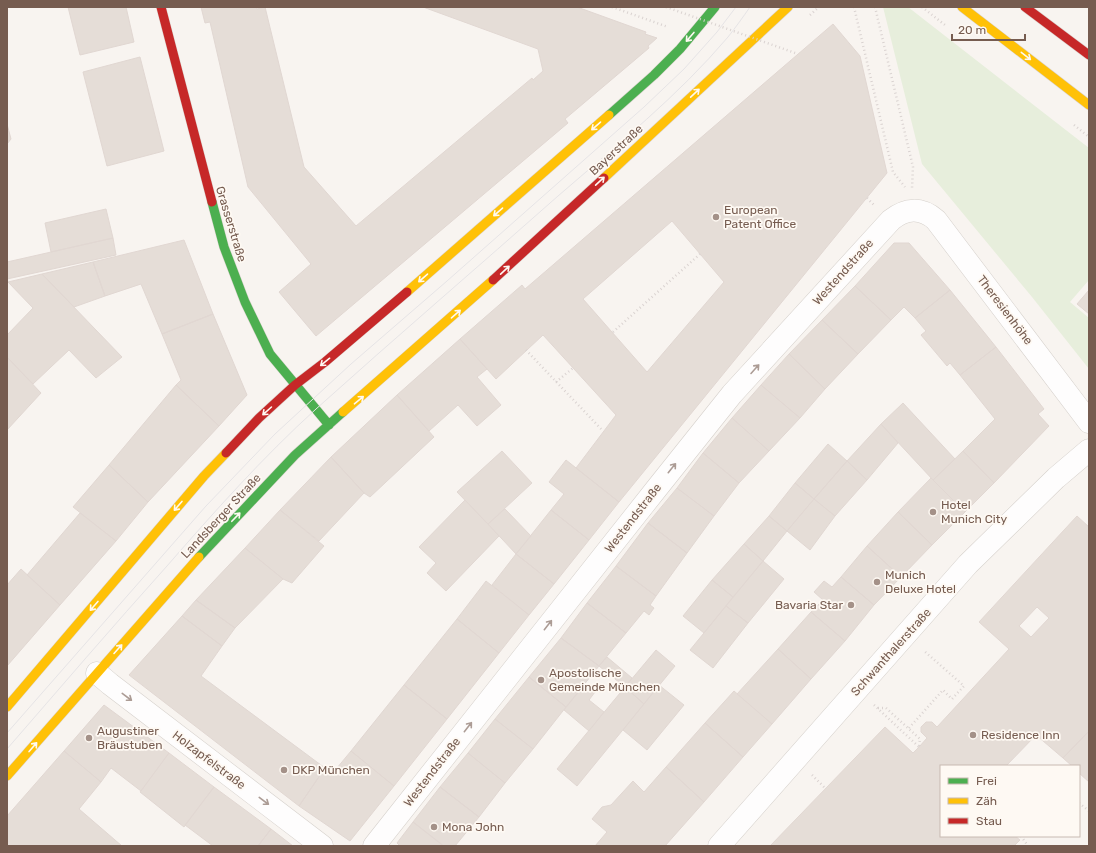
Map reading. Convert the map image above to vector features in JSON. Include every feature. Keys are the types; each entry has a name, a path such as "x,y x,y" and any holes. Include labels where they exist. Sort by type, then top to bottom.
{"main road":[{"name":"Grasserstraße","path":"161,7 224,247 245,302 270,354 329,425"},
{"path":"7,707 204,476 259,418 295,385 325,362 453,252 654,75 680,49 715,7"},
{"name":"Bayerstraße","path":"476,296 788,7"},
{"path":"962,7 1089,105"},
{"path":"1025,7 1089,55"},
{"name":"Landsberger Straße","path":"7,776 209,546 295,455 476,296"}],"street":[{"name":"Theresienhöhe","path":"912,203 920,211 926,212 936,220 1089,422"},
{"name":"Westendstraße","path":"374,846 732,394 891,220 912,203"},
{"name":"Schwanthalerstraße","path":"719,846 968,564 1056,478 1089,450"},
{"name":"Holzapfelstraße","path":"97,673 322,846"}],"path":[{"path":"612,7 673,29"},
{"path":"666,7 798,54"},
{"path":"854,7 893,172 912,203"},
{"path":"875,7 913,167 912,203"},
{"path":"613,332 700,254"},
{"path":"526,350 603,431"},
{"path":"556,382 573,368"},
{"path":"906,635 964,686 952,699 943,690 909,728"},
{"path":"877,708 886,708 909,728 920,739 919,747 882,713"},
{"path":"820,782 826,789"},
{"path":"1080,804 1089,811"},
{"path":"1022,837 1028,846"}],"green space":[{"path":"883,7 908,7 1089,148 1089,280 1070,302 1089,318 1089,369 1032,297 922,164"}],"building":[{"path":"68,7 126,7 134,42 80,55"},
{"path":"201,7 256,7 257,9 265,7 304,167 356,226 532,78 533,80 543,71 538,49 423,7 577,7 646,32 645,34 657,38 648,46 649,48 565,119 568,123 316,336 279,292 311,264 248,187 210,22 205,23"},
{"path":"833,24 860,56 887,173 619,502 576,468 616,415 543,335 496,379 460,339 522,285 525,289","holes":["672,221 724,282 647,372 583,299"]},
{"path":"140,57 164,151 107,166 83,72"},
{"path":"7,124 11,139 7,144"},
{"path":"106,209 113,238 51,252 45,223"},
{"path":"113,238 116,255 7,279 7,262"},
{"path":"184,240 213,314 162,334 141,284 105,296 93,262"},
{"path":"894,243 909,243 950,290 915,318 904,307 891,320 855,286"},
{"path":"93,262 105,296 74,307 42,274"},
{"path":"42,274 122,357 96,378 69,350 33,384 7,357 7,335 33,308 8,282"},
{"path":"855,286 891,320 858,354 822,320"},
{"path":"950,290 996,347 960,375 950,363 947,366 921,335 926,331 915,318"},
{"path":"1089,290 1089,314 1077,304"},
{"path":"213,314 247,395 219,426 176,385 181,380 162,334"},
{"path":"822,320 858,354 825,389 789,354"},
{"path":"460,339 487,369 477,377 501,405 477,426 458,405 429,431 397,395"},
{"path":"996,347 1044,409 1038,414 1049,426 994,483 963,451 995,419 960,375"},
{"path":"789,354 825,389 800,418 761,385"},
{"path":"7,357 41,393 7,430"},
{"path":"176,385 219,426 148,502 109,465"},
{"path":"761,385 800,418 769,451 732,418"},
{"path":"397,395 434,437 370,497 364,493 331,457"},
{"path":"903,403 955,459 933,480 881,424"},
{"path":"732,418 769,451 739,483 703,453"},
{"path":"881,424 898,443 867,480 847,461"},
{"path":"828,444 847,461 814,499 795,483"},
{"path":"502,451 532,483 488,524 457,492"},
{"path":"963,451 994,483 965,512 933,480"},
{"path":"703,453 739,483 714,516 677,488"},
{"path":"331,457 364,493 319,541 280,510"},
{"path":"566,460 619,502 589,540 551,510 564,494 549,482"},
{"path":"847,461 867,480 835,516 814,499"},
{"path":"109,465 148,502 116,541 73,507"},
{"path":"931,478 965,512 932,545 898,512"},
{"path":"795,483 814,499 787,531 769,516"},
{"path":"677,488 714,516 687,553 648,523"},
{"path":"814,499 835,516 810,550 787,531"},
{"path":"465,500 499,536 446,591 427,573 436,563 419,547"},
{"path":"505,509 531,536 516,554 488,524"},
{"path":"280,510 324,546 292,583 283,579 245,548"},
{"path":"551,510 589,540 554,584 516,554"},
{"path":"898,512 932,545 901,577 867,546"},
{"path":"80,513 116,541 60,605 27,575"},
{"path":"769,516 787,531 763,561 744,544"},
{"path":"1077,516 1089,527 1089,731 1063,758 1036,735 1007,765 940,765 940,837 1016,837 1020,840 1014,846 770,846 885,727 913,753 919,747 927,738 921,732 921,727 926,722 932,722 937,727 1009,649 979,622"},
{"path":"648,523 687,553 656,596 616,566"},
{"path":"744,544 763,561 733,597 712,580"},
{"path":"867,546 901,577 874,605 841,577"},
{"path":"245,548 283,579 235,628 196,600"},
{"path":"516,554 554,584 529,615 492,585"},
{"path":"763,561 784,579 748,623 726,606"},
{"path":"616,566 656,596 650,605 654,608 649,615 644,611 626,633 587,603"},
{"path":"21,569 60,605 7,666 7,585"},
{"path":"841,577 874,605 845,641 811,612 823,600 814,592 824,581 832,587"},
{"path":"712,580 733,597 704,633 683,616"},
{"path":"486,581 529,615 499,653 457,619"},
{"path":"196,600 235,628 222,646 182,616"},
{"path":"587,603 626,633 599,666 561,638"},
{"path":"726,606 748,623 713,668 690,650"},
{"path":"1037,607 1049,618 1031,637 1019,626"},
{"path":"811,612 845,641 811,679 778,649"},
{"path":"182,616 222,646 201,676 325,768 299,806 129,675"},
{"path":"457,619 499,653 447,719 404,685"},
{"path":"561,638 599,666 566,707 529,677"},
{"path":"778,649 811,679 772,724 737,694"},
{"path":"656,650 675,666 644,704 625,687"},
{"path":"607,657 632,678 625,687 599,666"},
{"path":"529,677 566,707 533,749 495,719"},
{"path":"585,684 595,692 589,700 604,712 589,731 564,710"},
{"path":"404,685 447,719 394,786 351,751"},
{"path":"659,685 684,705 647,750 623,730"},
{"path":"625,687 644,704 577,786 557,769"},
{"path":"734,691 772,724 743,757 705,723"},
{"path":"104,705 169,753 141,791 111,768 101,782 64,751"},
{"path":"495,719 533,749 505,783 468,753"},
{"path":"705,723 743,757 704,802 666,767"},
{"path":"1089,731 1089,782 1080,774 1080,765 1071,765 1063,758"},
{"path":"64,751 101,782 79,809 122,846 7,846 7,816"},
{"path":"351,751 394,786 350,841 299,806 325,768 332,774"},
{"path":"169,753 214,787 184,827 140,792"},
{"path":"468,753 505,783 479,817 440,787"},
{"path":"666,767 704,802 665,846 595,846 607,832 592,819 602,807 611,805 633,781 644,792"},
{"path":"214,787 271,829 258,846 213,846 185,825"},
{"path":"440,787 479,817 455,846 444,846 413,822"},
{"path":"413,822 442,845 400,846 397,843"},
{"path":"271,829 293,846 258,846"}],"tram line":[{"path":"7,733 206,506 275,434 351,364 644,107 684,69 717,32 736,7"},
{"path":"7,749 203,525 239,485 296,427 668,100 709,59 737,26 750,7"}],"traffic: fast":[{"path":"609,115 654,75 680,49 715,7"},
{"path":"212,202 224,247 245,302 270,354 329,425"},
{"path":"199,557 295,455 343,412"}],"traffic: slow":[{"path":"604,178 788,7"},
{"path":"962,7 1089,105"},
{"path":"407,292 609,115"},
{"path":"343,412 493,280"},
{"path":"7,707 204,476 226,453"},
{"path":"7,776 199,557"}],"traffic: jam":[{"path":"161,7 212,202"},
{"path":"1025,7 1089,55"},
{"path":"493,280 604,178"},
{"path":"226,453 259,418 295,385 325,362 407,292"}],"place":[{"name":"European Patent Office","path":"716,217"},
{"name":"Hotel Munich City","path":"933,512"},
{"name":"Munich Deluxe Hotel","path":"877,582"},
{"name":"Bavaria Star","path":"851,605"},
{"name":"Apostolische Gemeinde München","path":"541,680"},
{"name":"Residence Inn","path":"973,735"},
{"name":"Augustiner Bräustuben","path":"89,738"},
{"name":"DKP München","path":"284,770"},
{"name":"Mona John","path":"434,827"}]}
